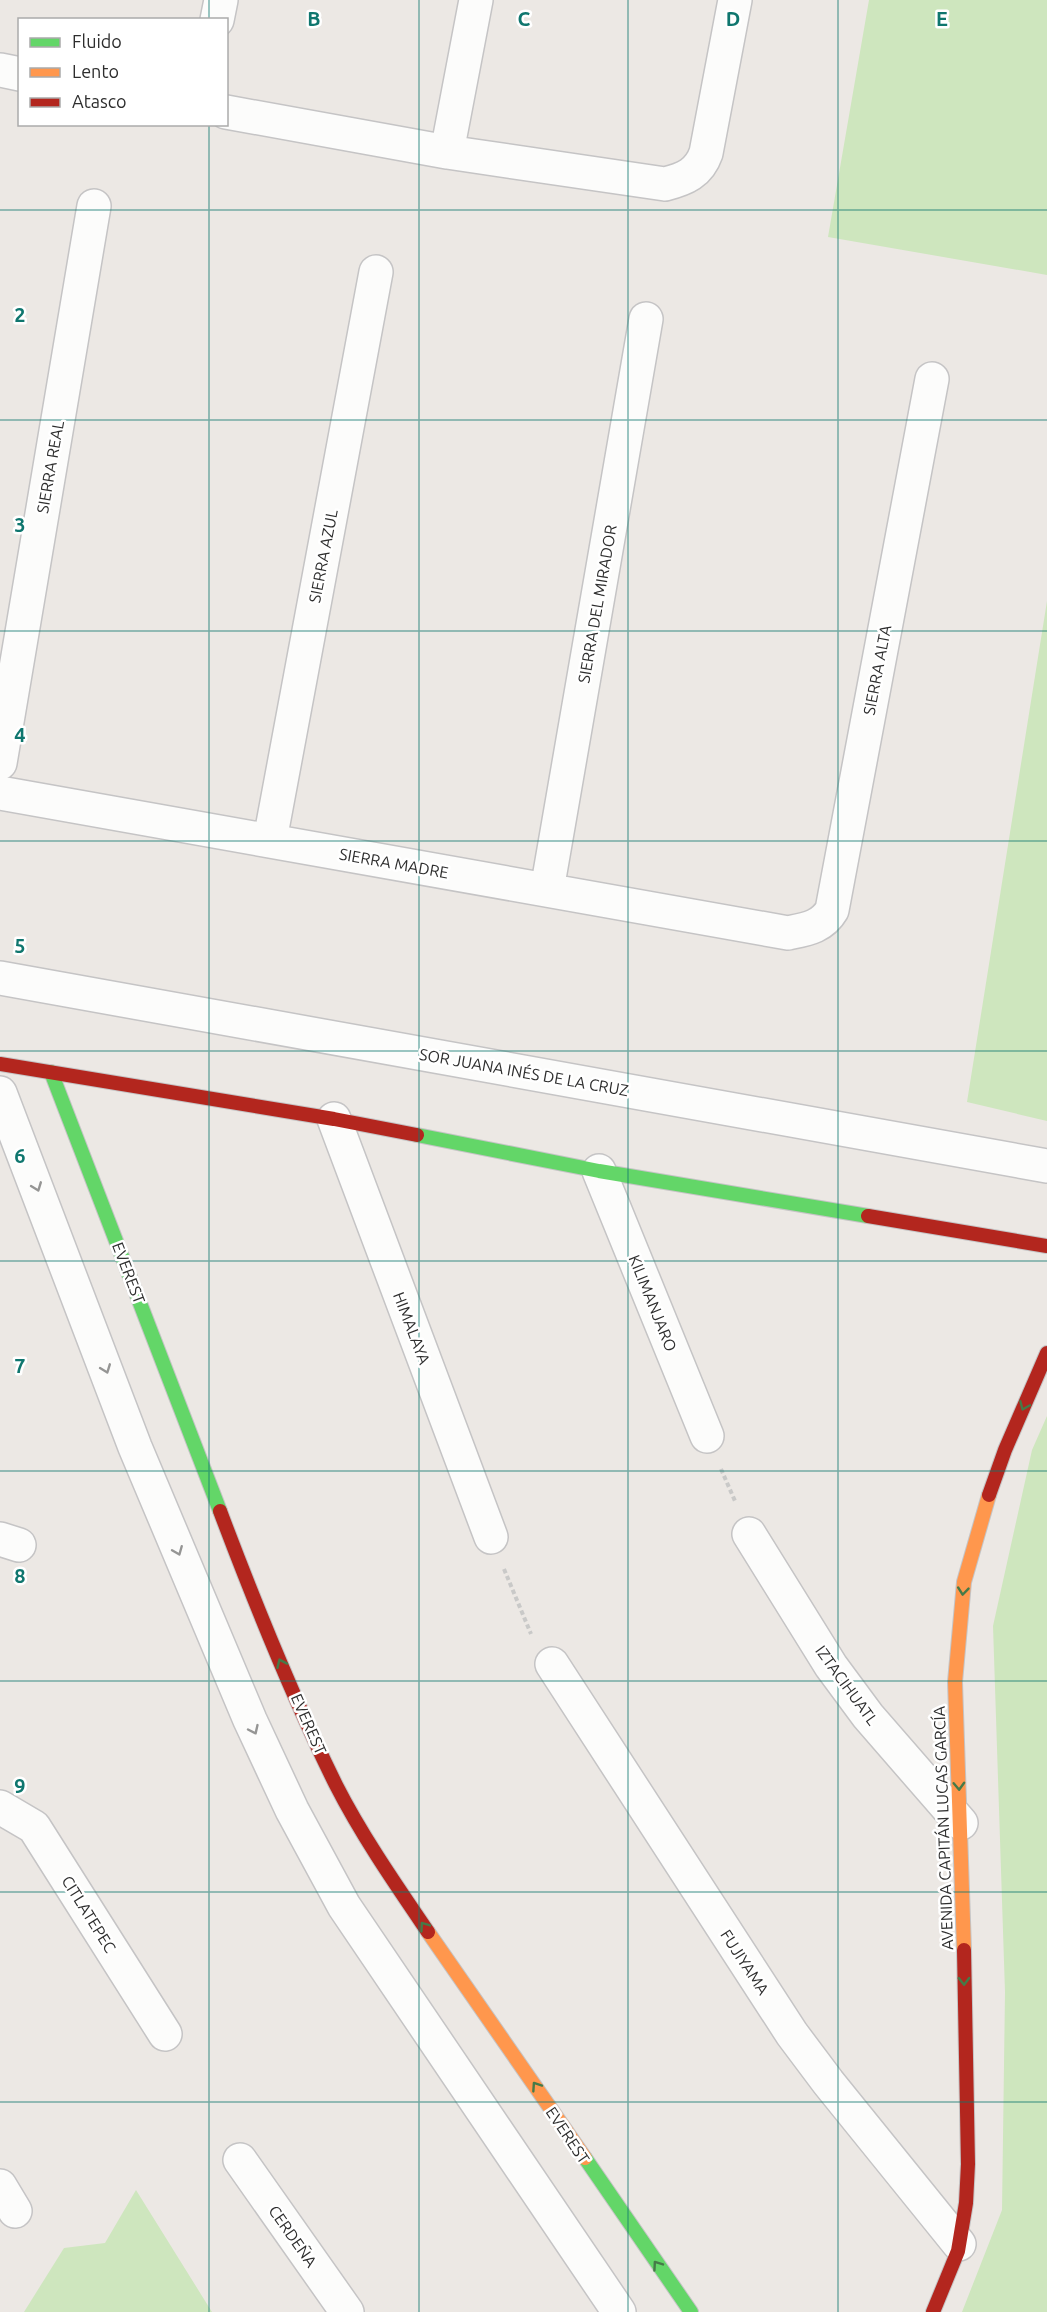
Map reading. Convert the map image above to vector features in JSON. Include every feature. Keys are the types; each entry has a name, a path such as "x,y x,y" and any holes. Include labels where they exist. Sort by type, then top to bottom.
{"street":[{"path":"217,18 221,0"},
{"path":"447,152 476,0"},
{"path":"228,112 447,152 665,184 683,180 702,164 735,0"},
{"path":"0,70 18,74"},
{"name":"SIERRA REAL","path":"0,764 94,206"},
{"name":"SIERRA AZUL","path":"270,840 376,272"},
{"name":"SIERRA DEL MIRADOR","path":"547,890 646,319"},
{"name":"SIERRA ALTA","path":"788,933 812,928 826,920 832,910 932,379"},
{"name":"SIERRA MADRE","path":"0,793 788,933"},
{"name":"SOR JUANA INÉS DE LA CRUZ","path":"0,978 1047,1166"},
{"path":"0,1064 334,1119 599,1171 1047,1246"},
{"name":"EVEREST","path":"51,1072 261,1618 337,1786 393,1881 691,2312"},
{"path":"0,1093 139,1457 245,1709 292,1810 344,1906 619,2312"},
{"name":"HIMALAYA","path":"334,1119 491,1537"},
{"name":"KILIMANJARO","path":"599,1171 707,1436"},
{"name":"AVENIDA CAPITÁN LUCAS GARCÍA","path":"933,2312 960,2244 966,2209 968,2164 961,1823 955,1682 964,1582 989,1495 1005,1450 1047,1353"},
{"name":"IZTACIHUATL","path":"749,1534 831,1666 868,1716 961,1823"},
{"name":"FUJIYAMA","path":"552,1664 792,2034 828,2082 960,2244"},
{"name":"CITLATEPEC","path":"0,1807 34,1827 165,2034"},
{"name":"CERDEÑA","path":"240,2160 346,2312"}],"path":[{"path":"707,1436 749,1534"},
{"path":"491,1537 530,1634 552,1664"}],"green space":[{"path":"869,0 1047,0 1047,275 828,237"},
{"path":"1047,601 1047,1121 967,1102"},
{"path":"1047,1416 1047,2312 962,2312 1002,2210 1005,1992 993,1626 1032,1450"},
{"path":"136,2190 212,2312 24,2312 64,2248 105,2243"}],"traffic: fast":[{"path":"51,1072 220,1511"},
{"path":"417,1135 599,1171 868,1216"},
{"path":"585,2158 691,2312"}],"traffic: slow":[{"path":"964,1950 955,1682 964,1582 989,1495"},
{"path":"428,1932 585,2158"}],"traffic: jam":[{"path":"0,1064 334,1119 417,1135"},
{"path":"868,1216 1047,1246"},
{"path":"989,1495 1005,1450 1047,1353"},
{"path":"220,1511 304,1718 336,1785 368,1842 428,1932"},
{"path":"933,2312 958,2251 966,2203 968,2164 964,1950"}]}
